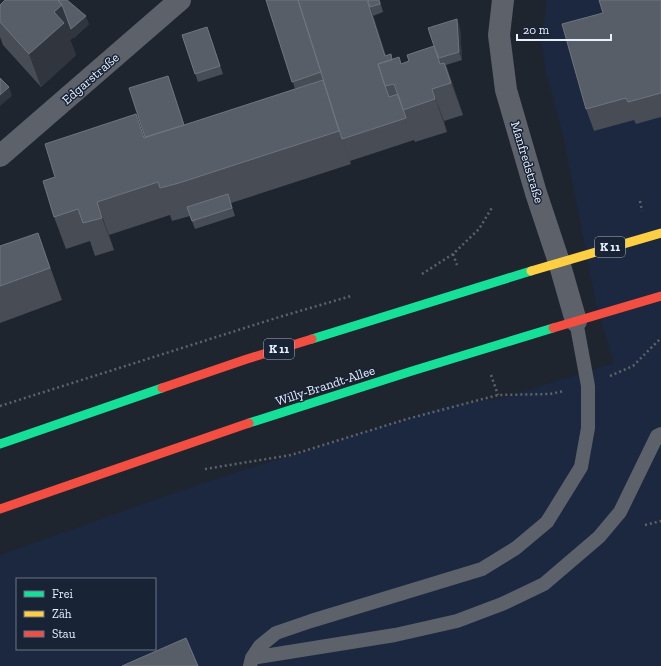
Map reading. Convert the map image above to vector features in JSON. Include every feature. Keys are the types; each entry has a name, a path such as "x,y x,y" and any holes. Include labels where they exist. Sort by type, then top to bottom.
{"main road":[{"name":"K 11","path":"0,444 247,359 559,262 661,233"},
{"name":"Willy-Brandt-Allee","path":"0,509 111,469 238,427 483,349 661,296"}],"street":[{"name":"Edgarstraße","path":"0,156 180,0"},
{"name":"Manfredstraße","path":"503,0 499,34 506,90 576,321"}],"lane":[{"path":"251,662 260,646 276,633 482,569 516,548 547,522 581,467 588,428 588,386 576,321"},
{"path":"251,662 395,635 457,621 502,604 544,584 599,537 620,512 657,436 661,434"}],"path":[{"path":"420,275 453,254 479,229 493,206"},
{"path":"0,406 352,295"},
{"path":"200,470 291,455 407,419 498,395 550,394 588,386 633,366 661,338"},
{"path":"645,525 661,521"}],"shaded area":[{"path":"547,0 661,0 661,666 0,666 0,555 200,484 446,406 502,398 614,363 596,304 564,139 546,72 541,41"}],"building":[{"path":"5,0 58,0 62,5 54,12 64,23 29,54 0,22 0,5"},
{"path":"58,0 67,0 86,16 71,29 62,5"},
{"path":"266,0 298,0 321,72 292,82"},
{"path":"298,0 367,0 385,56 391,54 392,60 378,64 385,86 389,97 398,94 406,118 342,139"},
{"path":"368,0 379,0 380,4 370,7"},
{"path":"599,0 661,0 661,93 628,102 626,98 586,109 562,24 603,13"},
{"path":"457,19 459,52 439,58 428,28"},
{"path":"207,27 220,66 195,74 182,35"},
{"path":"434,46 440,64 444,63 451,83 432,89 435,99 403,110 394,84 385,86 378,64 399,57 401,64 409,61 407,55"},
{"path":"168,76 184,125 145,137 129,88"},
{"path":"0,78 9,87 0,95"},
{"path":"323,80 339,131 179,183 160,188 158,182 97,202 102,218 83,223 78,209 54,217 43,181 55,177 45,144 136,114 144,138"},
{"path":"228,194 232,208 192,221 187,207"},
{"path":"38,233 50,268 0,286 0,246"},
{"path":"186,638 198,666 122,666"}],"traffic: fast":[{"path":"312,339 531,271"},
{"path":"249,423 553,328"},
{"path":"0,444 162,388"}],"traffic: slow":[{"path":"531,271 661,233"}],"traffic: jam":[{"path":"553,328 661,296"},
{"path":"162,388 312,339"},
{"path":"0,509 249,423"}]}
